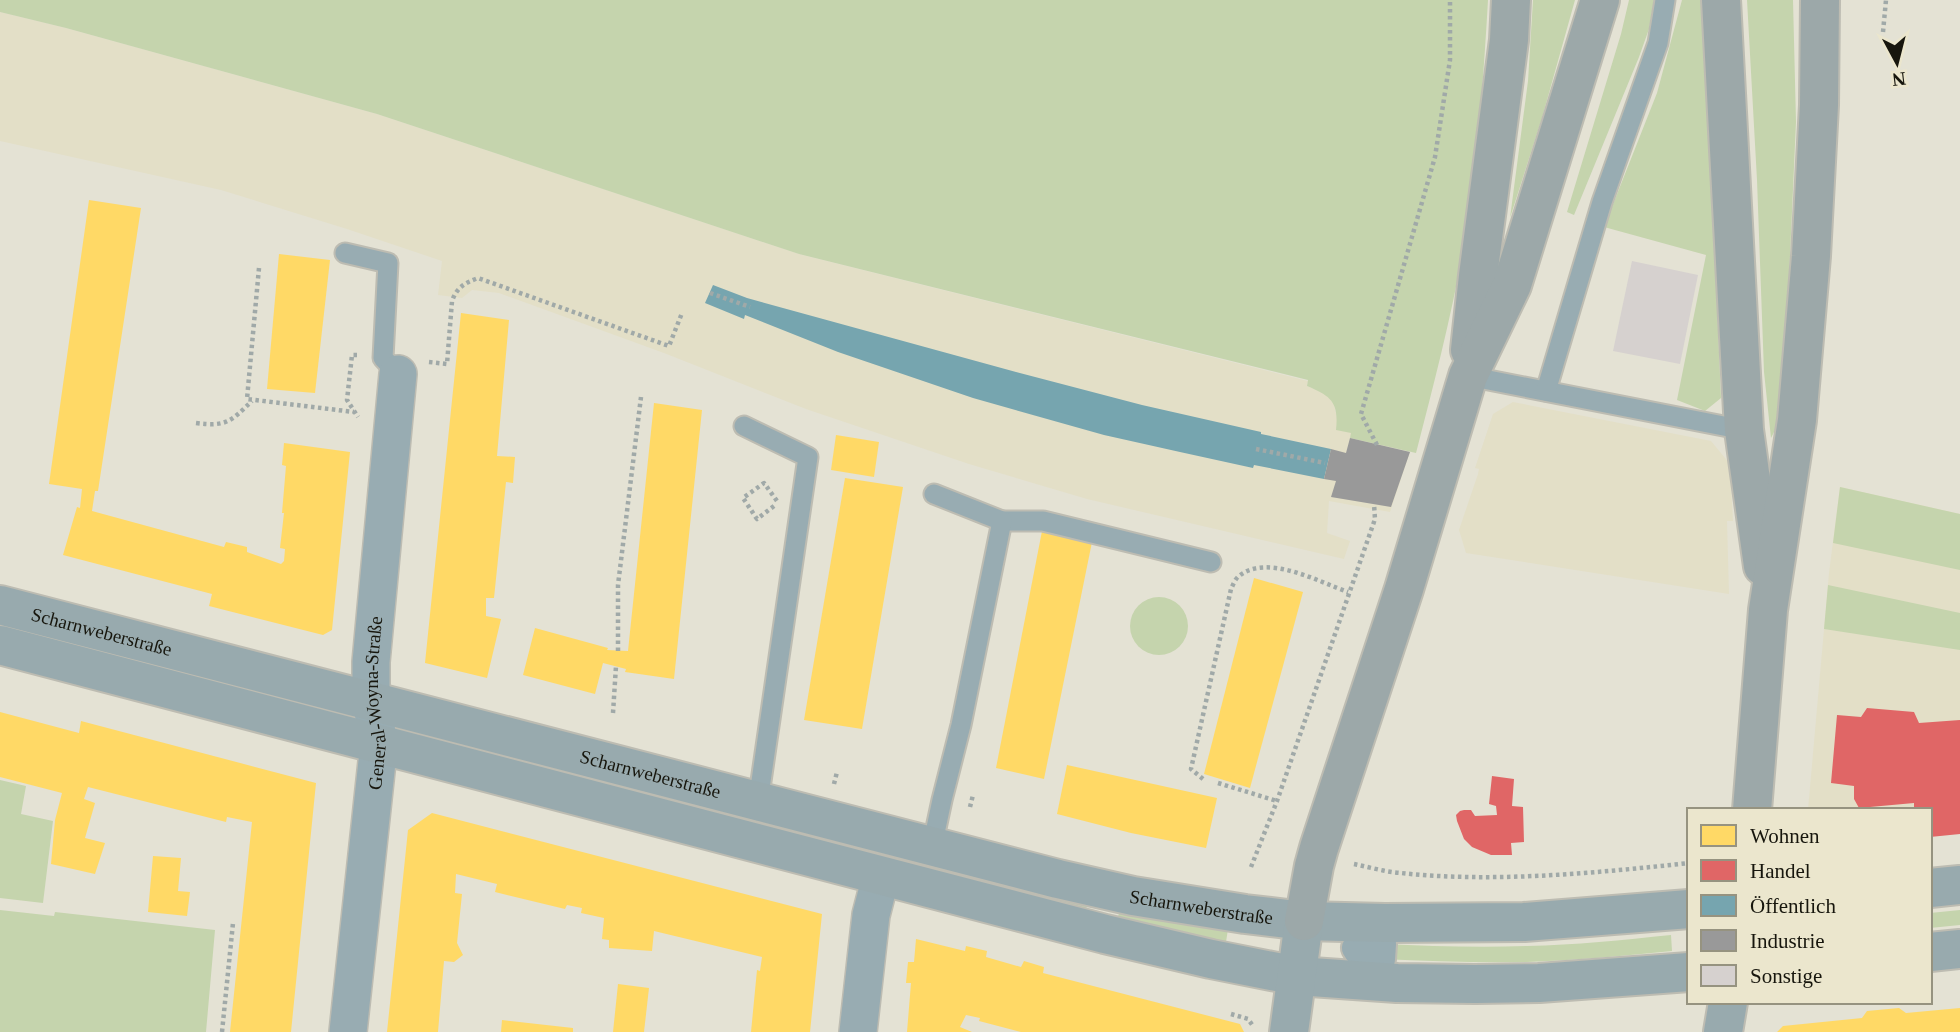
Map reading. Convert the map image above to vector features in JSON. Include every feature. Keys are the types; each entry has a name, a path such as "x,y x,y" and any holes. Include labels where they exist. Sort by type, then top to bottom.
{"highway":[{"path":"1468,376 1478,276 1509,40 1511,0"},
{"path":"1304,921 1319,848 1404,589 1468,376 1512,285 1600,0"},
{"path":"1721,0 1744,430 1768,610"},
{"path":"1752,808 1768,610 1797,420 1810,270 1819,105 1820,0"}],"main road":[{"name":"Scharnweberstraße","path":"0,605 932,847 1133,896 1304,921 1385,923 1524,922 1687,909"},
{"name":"Scharnweberstraße","path":"0,645 1210,960 1297,976 1475,985 1687,972"},
{"path":"1932,888 1960,885"},
{"path":"1276,1030 1297,976 1304,921"},
{"path":"1932,952 1960,949"},
{"path":"1723,1032 1728,1004"}],"street":[{"name":"General-Woyna-Straße","path":"348,1032 379,743 371,701 371,662 391,366"},
{"path":"858,1032 871,915 881,876"}],"lane":[{"path":"1546,391 1602,202 1658,43 1665,0"},
{"path":"345,253 388,263 391,366"},
{"path":"1468,376 1744,430"},
{"path":"744,426 808,457 758,802"},
{"path":"934,494 1002,521 1043,521 1211,562"},
{"path":"932,847 961,725 1002,521"}],"path":[{"path":"1377,445 1361,414 1435,156 1450,60 1450,0"},
{"path":"1883,32 1886,0"},
{"path":"260,268 247,399 354,412"},
{"path":"362,423 347,400 352,355 391,366 447,364 452,301 464,283 478,278 669,346 682,313"},
{"path":"710,293 750,307"},
{"path":"618,651 618,585 642,397"},
{"path":"196,423 215,426 225,423 253,400"},
{"path":"1256,449 1325,463"},
{"path":"764,483 778,503 757,519 743,498 764,483"},
{"path":"1251,867 1277,801 1375,519 1374,504"},
{"path":"1203,779 1191,769 1231,589 1238,577 1254,568 1275,566 1348,592"},
{"path":"613,713 616,667"},
{"path":"1218,783 1277,801"},
{"path":"1354,864 1398,873 1448,877 1581,872 1687,863"},
{"path":"222,1032 233,923"},
{"path":"1231,1014 1248,1019 1254,1027 1276,1030"}],"shaded area":[{"path":"0,12 377,114 799,254 1308,381 1307,386 1326,394 1334,404 1337,418 1352,433 1350,438 1410,452 1390,512 1329,501 1327,533 1350,541 1344,559 1087,499 969,464 806,409 664,353 499,293 472,290 462,298 438,295 442,261 347,229 221,190 0,141"},
{"path":"1513,402 1711,441 1730,464 1733,521 1727,521 1729,594 1466,553 1459,530 1478,474 1479,469 1475,468 1493,414"},
{"path":"1840,487 1960,514 1960,834 1932,812 1932,808 1808,808 1829,573"}],"green space":[{"path":"0,0 1488,0 1479,130 1470,208 1446,331 1416,453 1350,438 1351,433 1336,430 1337,420 1332,401 1307,386 1308,380 799,254 377,114 0,12"},
{"path":"1533,0 1575,0 1510,218 1528,81"},
{"path":"1629,0 1654,0 1649,29 1574,215 1567,212"},
{"path":"1682,0 1703,0 1721,398 1705,411 1677,400 1706,255 1604,227 1657,93"},
{"path":"1747,0 1793,0 1796,122 1788,301 1778,424 1771,438 1764,372"},
{"path":"1840,487 1960,514 1960,570 1833,543"},
{"path":"1828,585 1960,613 1960,650 1824,629"},
{"path":"1159,597 1170,599 1183,610 1188,626 1186,637 1175,650 1159,655 1148,653 1135,642 1130,626 1132,615 1143,602"},
{"path":"0,780 26,786 21,814 53,821 43,903 0,898"},
{"path":"835,837 1086,903 1087,910 831,849"},
{"path":"0,910 54,916 55,912 215,930 206,1032 0,1032"},
{"path":"1960,910 1960,925 1932,928 1932,913"},
{"path":"1120,911 1228,929 1226,942 1172,934 1117,919"},
{"path":"1671,935 1672,951 1618,956 1509,962 1381,959 1382,944 1472,947 1545,945"}],"building: Wohnen":[{"path":"89,200 141,208 98,491 95,491 92,511 224,547 226,542 247,547 247,552 281,564 284,561 285,549 280,548 286,466 282,465 284,443 350,452 332,630 323,635 209,606 212,594 63,555 77,507 80,508 82,489 49,484"},
{"path":"279,254 330,260 315,393 267,389"},
{"path":"461,313 509,320 497,456 515,457 513,483 506,482 494,598 486,598 486,616 501,619 487,678 425,663"},
{"path":"654,403 702,410 674,679 625,672 626,669 603,663 595,694 523,675 535,628 608,648 607,650 628,651"},
{"path":"836,435 879,442 874,477 831,470"},
{"path":"845,478 903,487 862,729 804,720"},
{"path":"1042,531 1092,542 1044,779 996,768"},
{"path":"1254,578 1303,592 1250,788 1204,774"},
{"path":"0,712 79,733 81,721 316,783 291,1032 230,1032 252,822 227,817 226,822 88,787 84,799 95,803 85,838 105,843 95,874 51,864 55,820 62,793 0,777"},
{"path":"1067,765 1217,798 1206,848 1057,814"},
{"path":"432,813 822,914 810,1032 751,1032 757,970 760,971 762,957 654,931 652,951 609,948 609,940 602,939 604,918 581,913 582,908 567,905 565,909 495,892 497,884 456,874 455,893 462,894 457,943 463,955 454,962 444,961 438,1032 387,1032 408,830"},
{"path":"153,856 181,858 178,891 190,892 187,916 148,912"},
{"path":"916,939 965,951 966,946 987,951 986,957 1021,967 1024,961 1044,967 1043,973 1240,1024 1244,1032 1021,1032 966,1015 960,1027 972,1032 907,1032 911,983 906,983 908,962 914,962"},
{"path":"618,984 649,988 644,1032 613,1032"},
{"path":"1899,1008 1906,1013 1960,1008 1960,1032 1777,1032 1783,1026 1862,1018 1867,1011"},
{"path":"502,1020 573,1028 573,1032 501,1032"}],"building: Handel":[{"path":"1867,708 1914,712 1919,723 1960,720 1960,834 1932,837 1932,808 1914,808 1914,803 1859,808 1854,799 1854,786 1831,783 1837,715 1861,717"},
{"path":"1492,776 1514,779 1512,806 1523,807 1524,842 1511,843 1512,855 1491,855 1472,847 1464,839 1457,821 1456,815 1464,810 1471,810 1475,816 1497,815 1496,806 1489,804"}],"building: Öffentlich":[{"path":"713,285 747,298 1016,372 1142,405 1331,449 1324,479 1254,465 1253,468 1104,435 973,398 705,303"}],"building: Industrie":[{"path":"1350,438 1410,452 1391,507 1331,497 1336,481 1324,479 1331,449 1346,453"}],"building: Sonstige":[{"path":"1632,261 1698,275 1680,364 1613,351"}]}
